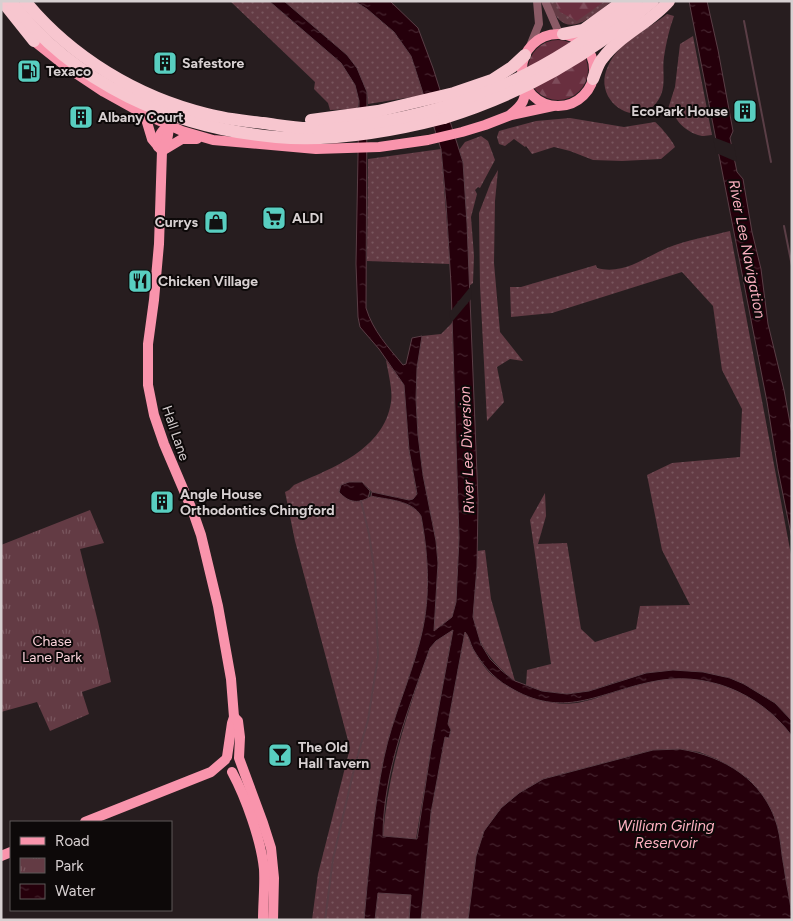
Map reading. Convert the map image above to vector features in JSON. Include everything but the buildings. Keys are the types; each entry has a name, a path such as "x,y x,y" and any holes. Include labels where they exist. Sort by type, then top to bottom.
{"highway":[{"path":"2,1 34,40"},
{"path":"10,1 51,45 71,61 99,80 138,102 169,114 224,130 276,137 311,134 361,134 426,123 471,110 502,98 539,80 585,53 618,30 653,1"},
{"path":"26,1 46,24 78,52 98,66 142,91 207,114 274,125 311,134 349,125 403,117 448,106 483,94 531,73 556,59 610,23 637,1"},
{"path":"561,33 583,30 623,1"},
{"path":"593,79 602,59 669,1"},
{"path":"311,134 352,116 403,106 492,80 506,72 528,51"}],"main road":[{"path":"140,112 146,119 150,135 160,149 182,139 246,143 311,134 379,147 428,140 462,132 510,115 574,102 584,95 593,79 594,62 586,46 577,38 561,33 538,39 528,51 522,71 525,84 525,100 510,115"},
{"path":"34,40 75,73 104,92 140,112 213,140"},
{"path":"525,84 537,99 553,106"},
{"path":"130,106 140,108 169,124 246,143"},
{"name":"Hall Lane","path":"169,124 162,130 158,140 160,149 159,244 148,344 148,385 154,415 164,444 201,535 224,633 231,679 234,717 226,759"},
{"name":"Hall Lane","path":"234,717 238,721 240,737 236,767"},
{"path":"87,821 211,772 226,759 234,755 262,855 264,879 263,920"},
{"path":"211,772 224,773 236,767"},
{"path":"236,767 245,773 271,848 274,878 273,920"}],"street":[{"path":"528,51 539,24 537,1"},
{"path":"545,1 561,33"}],"green space":[{"path":"230,1 269,1 341,63 352,79 357,91 359,103 357,109 330,110 328,103 314,89 315,82"},
{"path":"284,1 354,1 367,9 394,32 411,56 425,95 368,104 367,92 347,55"},
{"path":"549,1 612,1 586,20 569,25 562,22 555,14"},
{"path":"555,1 605,1 577,21 560,12"},
{"path":"667,14 674,16 665,52 661,95 653,107 643,113 632,113 621,109 612,102 606,92 604,80 608,66 613,57 626,43"},
{"path":"693,36 712,135 700,136 692,132 678,121 676,118 678,114 672,115 667,112 675,87 680,44"},
{"path":"558,40 575,45 583,53 588,70 583,87 575,95 558,100 541,95 533,87 528,70 533,53 541,45"},
{"path":"570,118 624,127 655,122 675,147 661,159 622,161 593,160 554,147 532,154 526,146 514,139 505,146 499,144 497,137 499,131 536,121"},
{"path":"481,136 488,141 495,160 480,188 478,187 475,190 477,194 471,217 474,256 473,283 469,286 463,162 459,150 465,142"},
{"path":"441,149 450,264 367,261 368,159"},
{"path":"498,170 495,201 494,263 500,332 523,361 510,359 497,367 504,402 487,421 480,286 479,213 491,182"},
{"path":"730,231 792,560 792,721 775,703 703,672 619,681 589,691 567,694 542,691 526,685 527,670 551,664 530,520 545,493 546,516 538,544 567,543 581,629 595,642 636,629 640,606 690,605 662,550 647,475 672,463 740,457 742,409 722,370 713,306 682,272 552,313 511,317 510,287 521,287 596,265 597,268 607,270 625,267 674,245"},
{"path":"452,323 459,538 456,602 452,617 434,631 438,563 418,435 417,368 422,336 441,334"},
{"path":"386,360 404,385 409,450 417,497 409,500 372,492 362,482 366,499 371,496 406,504 421,516 428,580 426,612 415,658 391,729 384,757 374,818 364,920 312,920 318,874 350,748 295,541 285,492 294,485 340,464 367,445 378,433 386,419 391,402 391,387"},
{"name":"Chase Lane Park","path":"90,510 104,543 80,549 111,682 82,692 89,714 50,731 37,702 1,712 1,545"},
{"path":"485,550 491,599 515,681 488,654 478,637 475,627 473,617 477,551"},
{"path":"453,629 416,839 383,836 394,764 422,671 430,648 436,641"},
{"path":"465,632 478,657 493,676 552,702 560,704 576,703 653,681 685,678 720,684 753,699 767,710 792,736 792,917 777,825 749,779 717,759 699,752 680,749 653,750 543,779 476,856 468,920 421,920 431,813 445,737 449,738 451,730 448,724"},
{"path":"378,893 411,895 409,920 375,920"}],"water":[{"name":"River Lee Diversion","path":"269,1 284,1 347,55 357,68 367,92 366,308 377,331 403,365 406,364 412,338 422,336 417,368 416,399 423,475 436,541 438,563 434,631 452,617 456,602 459,538 451,284 441,149 411,56 394,32 367,9 354,1 390,1 418,28 463,162 478,500 477,567 473,617 481,644 490,659 515,681 542,691 567,694 589,691 646,673 673,670 703,672 730,678 744,684 775,703 792,721 792,736 764,707 747,696 711,682 691,679 651,682 597,697 564,703 547,702 528,697 509,687 488,670 473,649 465,632 448,724 451,730 449,738 445,737 431,813 421,920 409,920 411,895 378,893 375,920 364,920 380,777 391,729 423,628 428,580 421,516 406,504 371,496 372,492 409,500 413,499 417,494 409,450 404,385 379,349 360,327 358,317 356,264 359,101 355,85 341,63","holes":["453,630 417,839 383,836 384,812 392,764 414,694 430,648 436,641"]},
{"name":"River Lee Navigation","path":"689,1 707,1 733,131 730,138 737,172 743,179 752,232 761,269 768,324 784,390 792,434 792,539 767,402"},
{"path":"349,482 362,482 370,491 368,498 353,501 342,495 339,492 341,485"},
{"name":"William Girling Reservoir","path":"680,749 696,752 727,764 752,783 763,795 777,825 792,920 468,920 476,856 484,831 501,808 519,793 543,779 653,750"}],"pier":[{"path":"713,137 734,145 737,162 716,153"},
{"path":"471,286 472,298 451,323 449,313"}],"waterway":[{"path":"744,21 771,162"},
{"path":"784,226 792,266"},
{"path":"325,920 333,859 355,765 368,720 378,657 375,575 369,534 361,501"}],"place":[{"name":"Safestore","path":"165,63"},
{"name":"Texaco","path":"29,71"},
{"name":"EcoPark House","path":"745,111"},
{"name":"Albany Court","path":"81,117"},
{"name":"ALDI","path":"274,218"},
{"name":"Currys","path":"216,222"},
{"name":"Chicken Village","path":"140,281"},
{"name":"Angle House Orthodontics Chingford","path":"162,502"},
{"name":"The Old Hall Tavern","path":"280,755"}]}
